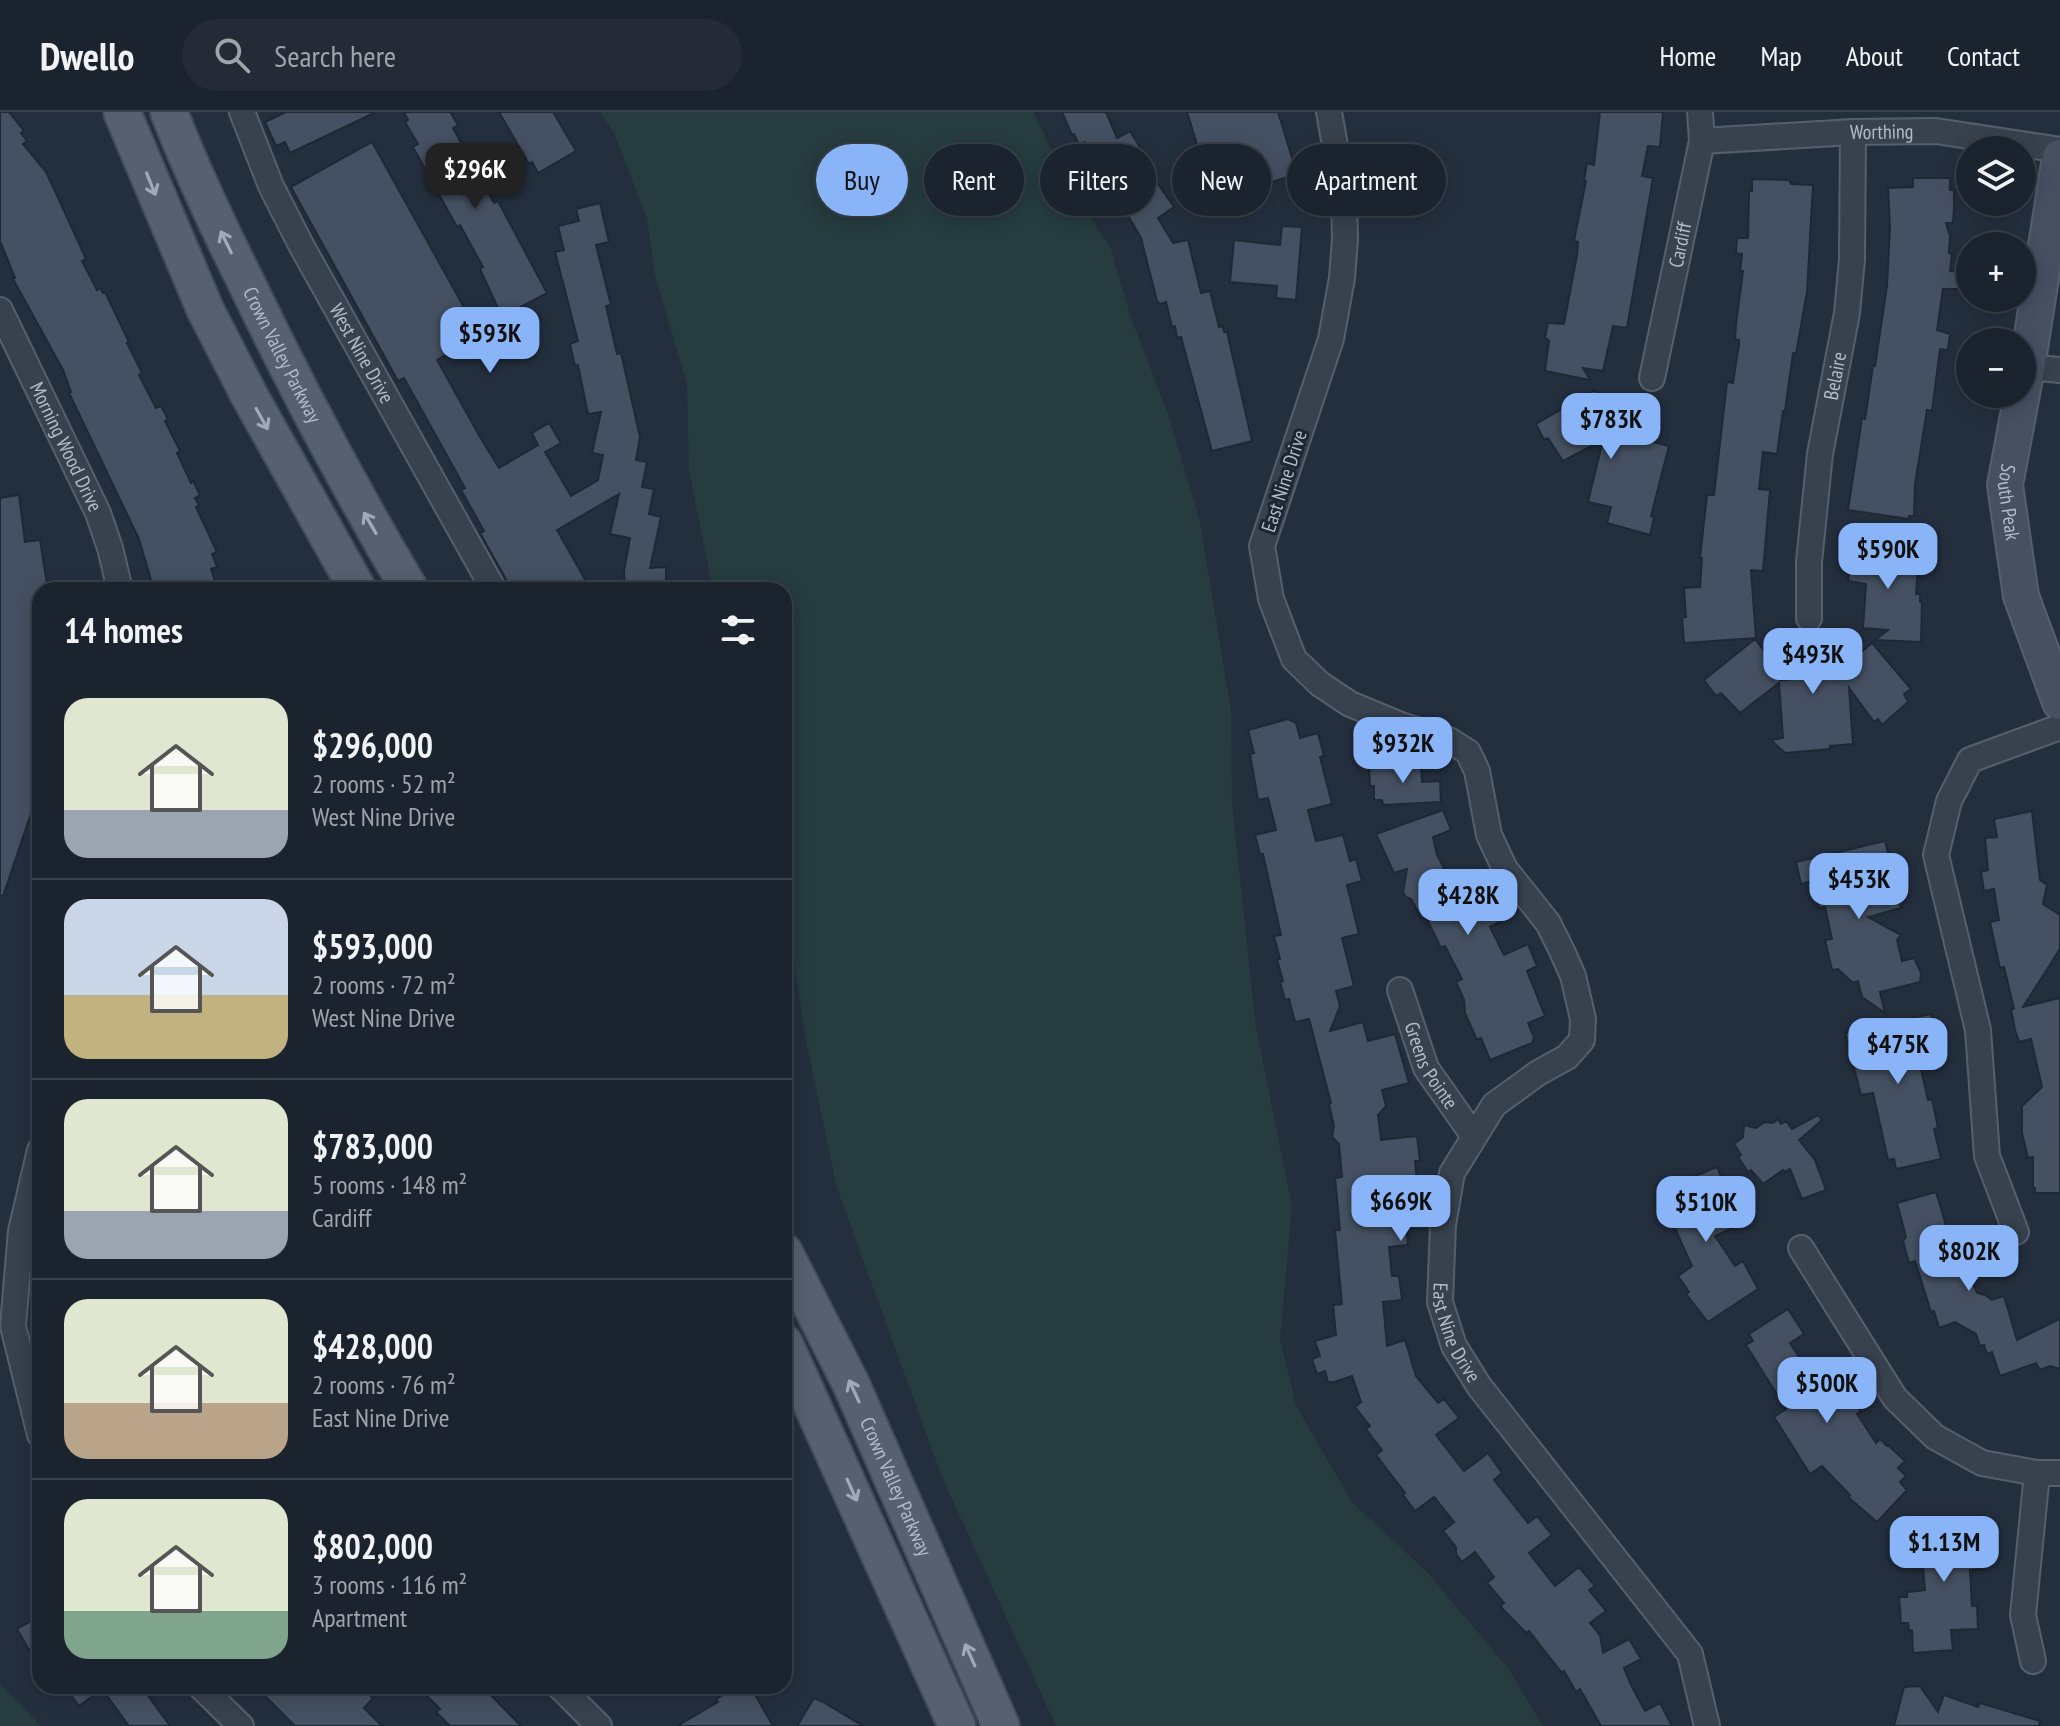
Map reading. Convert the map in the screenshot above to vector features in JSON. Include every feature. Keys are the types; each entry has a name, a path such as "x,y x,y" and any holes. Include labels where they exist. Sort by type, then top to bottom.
{"main road":[{"path":"122,112 205,309 249,395 354,582"},
{"name":"Crown Valley Parkway","path":"169,112 213,214 301,396 405,582"},
{"name":"Crown Valley Parkway","path":"792,1268 851,1384 1001,1726"},
{"name":"Crown Valley Parkway","path":"792,1359 957,1726"}],"street":[{"name":"West Nine Drive","path":"242,112 271,186 301,245 490,582"},
{"name":"East Nine Drive","path":"1329,112 1344,196 1342,278 1331,339 1262,546 1271,599 1294,659 1320,684 1350,704 1449,740 1468,752 1477,771 1489,835 1505,869 1548,923 1573,976 1583,1019 1582,1040 1567,1057 1538,1073 1494,1105 1452,1173 1443,1225 1440,1302 1454,1346 1479,1386 1690,1654 1707,1726"},
{"name":"Cardiff","path":"1652,378 1702,141 1700,112"},
{"name":"Worthing","path":"1702,141 1853,132 1936,131 2060,150"},
{"name":"Belaire","path":"1809,618 1809,562 1820,454 1847,313 1851,272 1853,132"},
{"name":"South Peak","path":"2060,157 2044,369 2005,485 2021,596 2060,702"},
{"name":"Morning Wood Drive","path":"0,310 98,513 118,582"},
{"path":"2016,1232 1987,1156 1978,1030 1936,855 1949,801 1970,760 2060,727"},
{"name":"Greens Pointe","path":"1400,990 1426,1068 1473,1135"},
{"path":"32,1184 21,1231 13,1326 32,1403"},
{"path":"1801,1248 1895,1398 1935,1437 1982,1463 2048,1473 2023,1615 2033,1661"},
{"path":"208,1694 241,1726"},
{"path":"567,1694 599,1726"}],"green space":[{"path":"600,112 1033,112 1049,144 1040,144 1040,216 1090,216 1111,249 1130,315 1168,414 1200,522 1231,712 1232,804 1256,1028 1292,1206 1280,1339 1296,1406 1352,1502 1427,1572 1508,1668 1543,1726 1056,1726 942,1477 837,1188 807,1045 792,952 792,582 711,582 689,471 687,384 655,276 647,218 614,133"},
{"path":"0,1684 41,1726 0,1726"}],"building":[{"path":"0,112 9,112 24,131 21,133 27,141 23,144 46,172 86,259 82,261 97,290 100,288 105,292 156,408 161,406 168,419 165,421 180,451 177,453 200,495 195,498 199,505 196,507 217,552 212,554 217,567 211,569 215,582 152,582 139,539 69,393 63,370 13,279 0,241"},
{"path":"286,112 376,112 290,153 285,142 276,146 265,122"},
{"path":"404,112 450,112 458,125 453,128 494,203 498,201 547,293 502,317 480,269 483,267 413,147 418,144 405,122 408,120"},
{"path":"499,112 553,112 576,151 538,173 532,162 529,164"},
{"path":"1062,112 1106,112 1117,138 1130,131 1138,144 1079,144"},
{"path":"1187,112 1278,112 1288,144 1287,177 1271,182 1271,144 1197,144"},
{"path":"1600,112 1663,112 1660,147 1648,146 1642,176 1653,178 1627,328 1613,326 1603,371 1583,368 1590,380 1545,371 1549,341 1545,337 1548,323 1564,324 1577,255 1578,242 1574,241 1584,180 1587,163 1594,165"},
{"path":"372,142 480,336 437,360 480,437 499,468 538,445 532,433 549,423 561,443 545,452 571,496 598,480 603,455 592,453 601,412 588,414 578,365 575,366 570,344 578,341 555,252 564,250 558,226 579,221 576,209 600,203 609,242 596,245 611,305 606,306 617,354 621,353 640,437 636,460 647,462 642,487 654,489 649,514 661,517 650,568 666,567 666,582 625,582 630,538 610,534 619,494 557,530 586,582 508,582 480,533 484,531 461,490 465,488 404,378 398,381 291,187"},
{"path":"1913,178 1950,178 1950,190 1954,190 1953,223 1946,223 1950,236 1949,253 1952,254 1950,271 1956,272 1956,289 1943,289 1937,330 1950,334 1948,350 1940,349 1932,411 1927,410 1915,484 1914,516 1909,516 1909,519 1848,510 1887,286 1888,188 1913,187"},
{"path":"1752,179 1789,180 1791,184 1813,185 1807,292 1796,354 1793,353 1777,454 1763,452 1759,489 1770,490 1763,571 1751,570 1756,638 1684,643 1684,588 1700,587 1707,495 1714,495 1727,382 1733,383 1739,344 1739,340 1735,339 1743,271 1740,271 1742,254 1736,253 1737,238 1748,238"},
{"path":"1156,181 1172,204 1172,208 1158,218 1173,243 1188,240 1201,293 1210,291 1219,327 1223,326 1224,332 1227,332 1252,441 1212,451 1181,337 1177,338 1175,326 1172,327 1166,302 1160,304 1157,301 1141,238 1128,216 1156,216"},
{"path":"1282,226 1302,227 1296,300 1276,298 1277,286 1230,282 1234,240 1280,245"},
{"path":"1595,390 1617,433 1669,446 1651,516 1654,517 1650,535 1607,523 1611,507 1588,502 1603,440 1563,461 1548,438 1544,440 1536,424"},
{"path":"19,495 25,542 40,540 47,582 32,582 32,811 3,896 0,896 0,498"},
{"path":"1862,541 1907,544 1906,564 1918,567 1916,594 1920,594 1922,602 1921,642 1875,640 1888,630 1863,628 1866,584 1848,581 1851,550 1862,551"},
{"path":"1755,639 1785,678 1782,680 1833,676 1872,643 1911,689 1904,694 1908,702 1882,725 1878,719 1874,722 1849,688 1853,744 1785,753 1771,740 1783,738 1779,683 1740,713 1721,693 1716,696 1704,680"},
{"path":"1288,719 1296,723 1300,738 1318,733 1324,756 1320,757 1332,804 1308,810 1316,841 1343,835 1350,861 1356,859 1362,881 1347,885 1359,934 1342,938 1354,986 1336,991 1340,1006 1330,1031 1363,1022 1368,1041 1395,1034 1409,1083 1382,1090 1386,1106 1378,1115 1381,1140 1417,1136 1420,1161 1415,1161 1418,1192 1403,1194 1408,1245 1389,1247 1392,1276 1399,1276 1402,1300 1383,1302 1387,1346 1405,1340 1416,1376 1438,1403 1444,1399 1459,1418 1436,1435 1464,1471 1488,1453 1502,1473 1494,1480 1528,1523 1537,1516 1552,1535 1529,1553 1555,1586 1579,1567 1595,1586 1589,1590 1606,1611 1590,1623 1600,1635 1603,1653 1629,1639 1641,1659 1624,1668 1631,1685 1645,1711 1660,1703 1672,1726 1601,1726 1580,1689 1576,1692 1564,1671 1562,1673 1529,1631 1526,1633 1500,1606 1504,1603 1487,1583 1494,1577 1475,1552 1462,1562 1456,1554 1456,1547 1443,1531 1454,1522 1434,1497 1415,1511 1403,1495 1405,1493 1376,1455 1382,1450 1366,1429 1370,1426 1355,1407 1361,1402 1352,1376 1328,1382 1325,1371 1317,1374 1312,1359 1320,1356 1315,1341 1336,1335 1333,1305 1342,1304 1335,1230 1340,1230 1335,1178 1342,1177 1339,1144 1332,1137 1331,1103 1309,1019 1295,1022 1289,999 1285,1000 1280,982 1283,981 1274,936 1281,935 1263,854 1260,854 1255,835 1276,830 1268,798 1258,800 1250,754 1254,753 1248,730"},
{"path":"1421,763 1422,782 1440,781 1441,802 1383,805 1382,800 1374,800 1369,766"},
{"path":"1443,810 1451,830 1433,837 1437,855 1448,876 1454,881 1477,868 1507,918 1490,927 1504,955 1528,944 1537,966 1527,971 1545,1016 1528,1023 1534,1038 1532,1043 1490,1060 1465,1013 1464,1000 1456,982 1462,979 1445,946 1441,948 1426,917 1422,919 1411,899 1403,892 1407,869 1394,873 1376,834"},
{"path":"2032,811 2040,880 2047,885 2043,904 2060,915 2060,949 2023,1007 2060,998 2060,1193 2035,1193 2033,1188 2033,1157 2028,1158 2022,1133 2022,1106 2042,1087 2031,1039 2019,1042 2015,1030 2011,1009 2014,1009 2004,967 2000,968 1990,922 1999,920 1994,889 1984,891 1981,872 1988,870 1985,838 1997,837 1994,819"},
{"path":"1885,841 1890,860 1864,867 1871,895 1896,889 1901,908 1868,917 1901,935 1897,940 1902,961 1914,958 1921,973 1920,982 1880,992 1885,1013 1862,997 1858,981 1853,983 1838,969 1832,970 1825,940 1832,939 1825,907 1819,908 1813,881 1801,884 1796,862"},
{"path":"1931,1014 1934,1042 1916,1047 1928,1100 1932,1099 1938,1128 1934,1129 1941,1159 1896,1169 1894,1159 1888,1160 1873,1093 1861,1095 1845,1033"},
{"path":"1818,1115 1822,1120 1799,1140 1815,1160 1826,1190 1802,1199 1790,1169 1783,1170 1763,1184 1751,1170 1748,1172 1738,1157 1741,1155 1734,1144 1743,1137 1744,1125 1756,1128 1778,1119 1781,1124 1786,1121 1792,1129"},
{"path":"1717,1167 1725,1186 1716,1190 1733,1228 1715,1236 1735,1266 1743,1261 1758,1289 1708,1322 1686,1294 1689,1292 1678,1276 1692,1266 1669,1215 1662,1217 1654,1199 1668,1193 1666,1189"},
{"path":"1936,1192 1959,1268 1965,1265 1977,1293 1992,1300 2004,1296 2017,1340 2060,1319 2060,1369 2050,1366 2040,1370 2036,1363 2000,1376 1992,1352 1987,1354 1976,1334 1955,1322 1939,1328 1915,1261 1909,1263 1897,1203"},
{"path":"1788,1309 1804,1334 1790,1343 1803,1363 1798,1366 1806,1379 1802,1381 1820,1410 1848,1392 1861,1412 1857,1414 1876,1443 1880,1439 1905,1461 1898,1468 1906,1476 1900,1482 1907,1490 1877,1522 1848,1497 1850,1495 1822,1466 1810,1474 1774,1417 1786,1409 1746,1345 1753,1341 1749,1334"},
{"path":"1962,1517 1973,1526 1974,1536 1983,1535 1984,1569 1970,1570 1972,1606 1977,1606 1978,1629 1951,1630 1953,1650 1913,1653 1912,1630 1909,1631 1908,1623 1901,1623 1899,1597 1907,1597 1907,1592 1925,1590 1919,1520"},
{"path":"32,1621 32,1648 29,1650 17,1629"},
{"path":"1920,1686 1938,1712 1944,1695 1978,1707 1980,1703 2040,1721 2039,1726 1894,1726 1904,1687"},
{"path":"70,1694 95,1694 79,1706"},
{"path":"106,1694 147,1694 170,1726 129,1726"},
{"path":"263,1694 369,1694 373,1698 364,1708 382,1726 295,1726"},
{"path":"425,1694 490,1694 521,1726 450,1726 436,1712 440,1709"},
{"path":"724,1694 755,1694 773,1726 677,1726 718,1702 716,1699"},
{"path":"814,1698 823,1702 863,1726 797,1726"}]}
